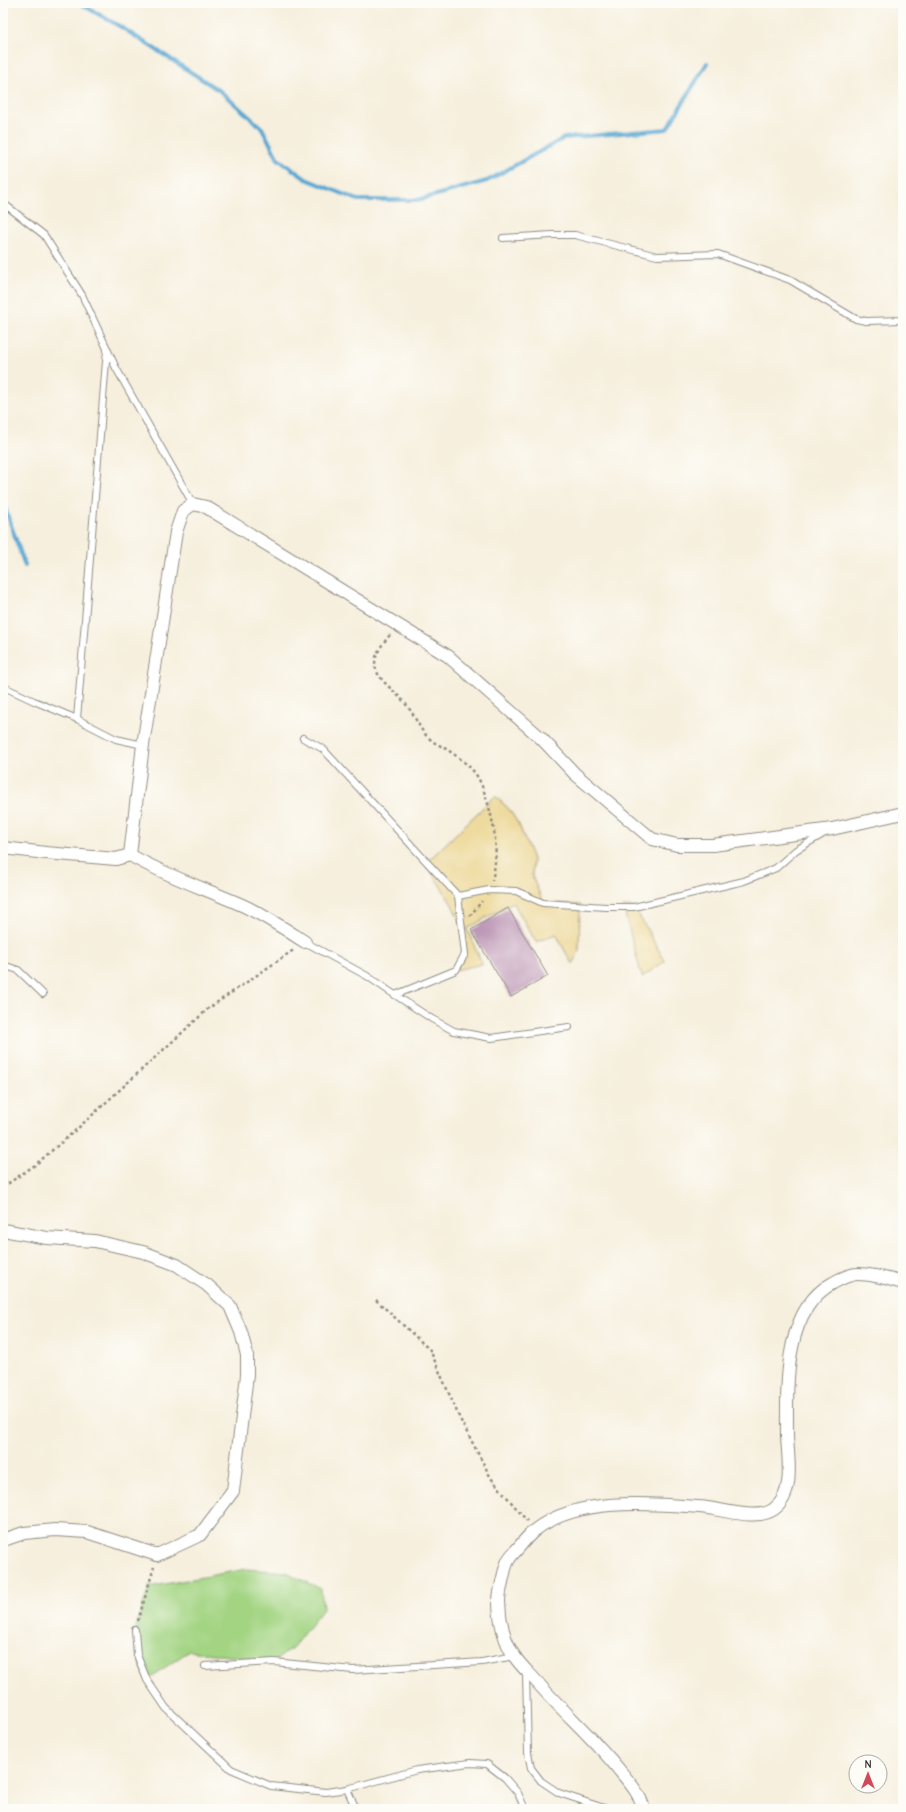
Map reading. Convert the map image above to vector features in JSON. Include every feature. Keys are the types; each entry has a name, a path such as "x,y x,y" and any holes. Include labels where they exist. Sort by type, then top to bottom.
{"street":[{"path":"130,855 143,745 176,532 183,511 193,504 206,507 448,656 542,739 575,774 652,838 677,845 713,845 832,829 903,813"},
{"path":"3,848 116,859 130,855 178,879 242,906 277,924 305,942"},
{"path":"3,1230 47,1238 95,1242 143,1252 177,1265 206,1285 230,1306 241,1332 247,1355 247,1375 233,1490 200,1535 157,1555 87,1532 49,1531 24,1533 3,1540"},
{"path":"644,1809 637,1792 608,1755 559,1707 514,1656 502,1629 499,1600 507,1561 535,1530 557,1517 584,1509 624,1504 700,1507 764,1515 775,1509 785,1498 788,1481 787,1428 790,1357 798,1322 810,1301 827,1286 840,1279 856,1274 874,1275 903,1283"}],"lane":[{"path":"3,203 44,235 82,295 116,368 193,504"},
{"path":"503,238 552,235 575,236 657,256 718,254 790,280 856,318 866,322 903,320"},
{"path":"77,719 107,349"},
{"path":"3,686 77,719 116,739 143,745"},
{"path":"303,738 323,749 458,896 463,927 465,954 456,970 395,995"},
{"path":"458,896 489,890 516,891 543,903 606,907 634,907 744,881 776,868 796,850 832,829"},
{"path":"305,942 368,976 432,1019 454,1031 491,1038 569,1027"},
{"path":"3,966 18,970 43,994"},
{"path":"135,1630 137,1655 147,1680 166,1708 231,1769 271,1786 326,1792 417,1770 470,1763 488,1764 505,1778 518,1793 526,1809"},
{"path":"205,1666 274,1662 353,1670 482,1662 514,1656"},
{"path":"526,1670 528,1753 531,1768 541,1781 559,1793 607,1809"},
{"path":"347,1788 356,1809"}],"path":[{"path":"399,626 382,645 376,659 377,675 408,707 416,723 431,740 464,762 475,773 483,789 494,822 496,862 489,890 463,927"},
{"path":"3,1187 35,1165 71,1134 210,1008 305,942"},
{"path":"376,1300 430,1350 460,1419 491,1478 535,1530"},
{"path":"135,1630 149,1587 157,1555"}],"green space":[{"path":"246,1569 286,1572 321,1589 323,1609 293,1647 274,1662 189,1651 147,1680 137,1655 135,1630 149,1587"}],"sand":[{"path":"495,796 509,809 519,825 533,859 532,876 543,902 580,905 579,952 572,964 556,934 536,942 513,902 467,929 482,964 456,970 465,954 463,927 451,903 426,863"},
{"path":"623,907 634,907 665,961 642,977"}],"building":[{"path":"508,908 548,976 511,997 471,930"}],"waterway":[{"path":"79,3 121,27 220,91 262,128 278,159 306,179 358,200 418,200 487,181 564,138 667,129 707,63"},
{"path":"3,502 25,566"}]}
